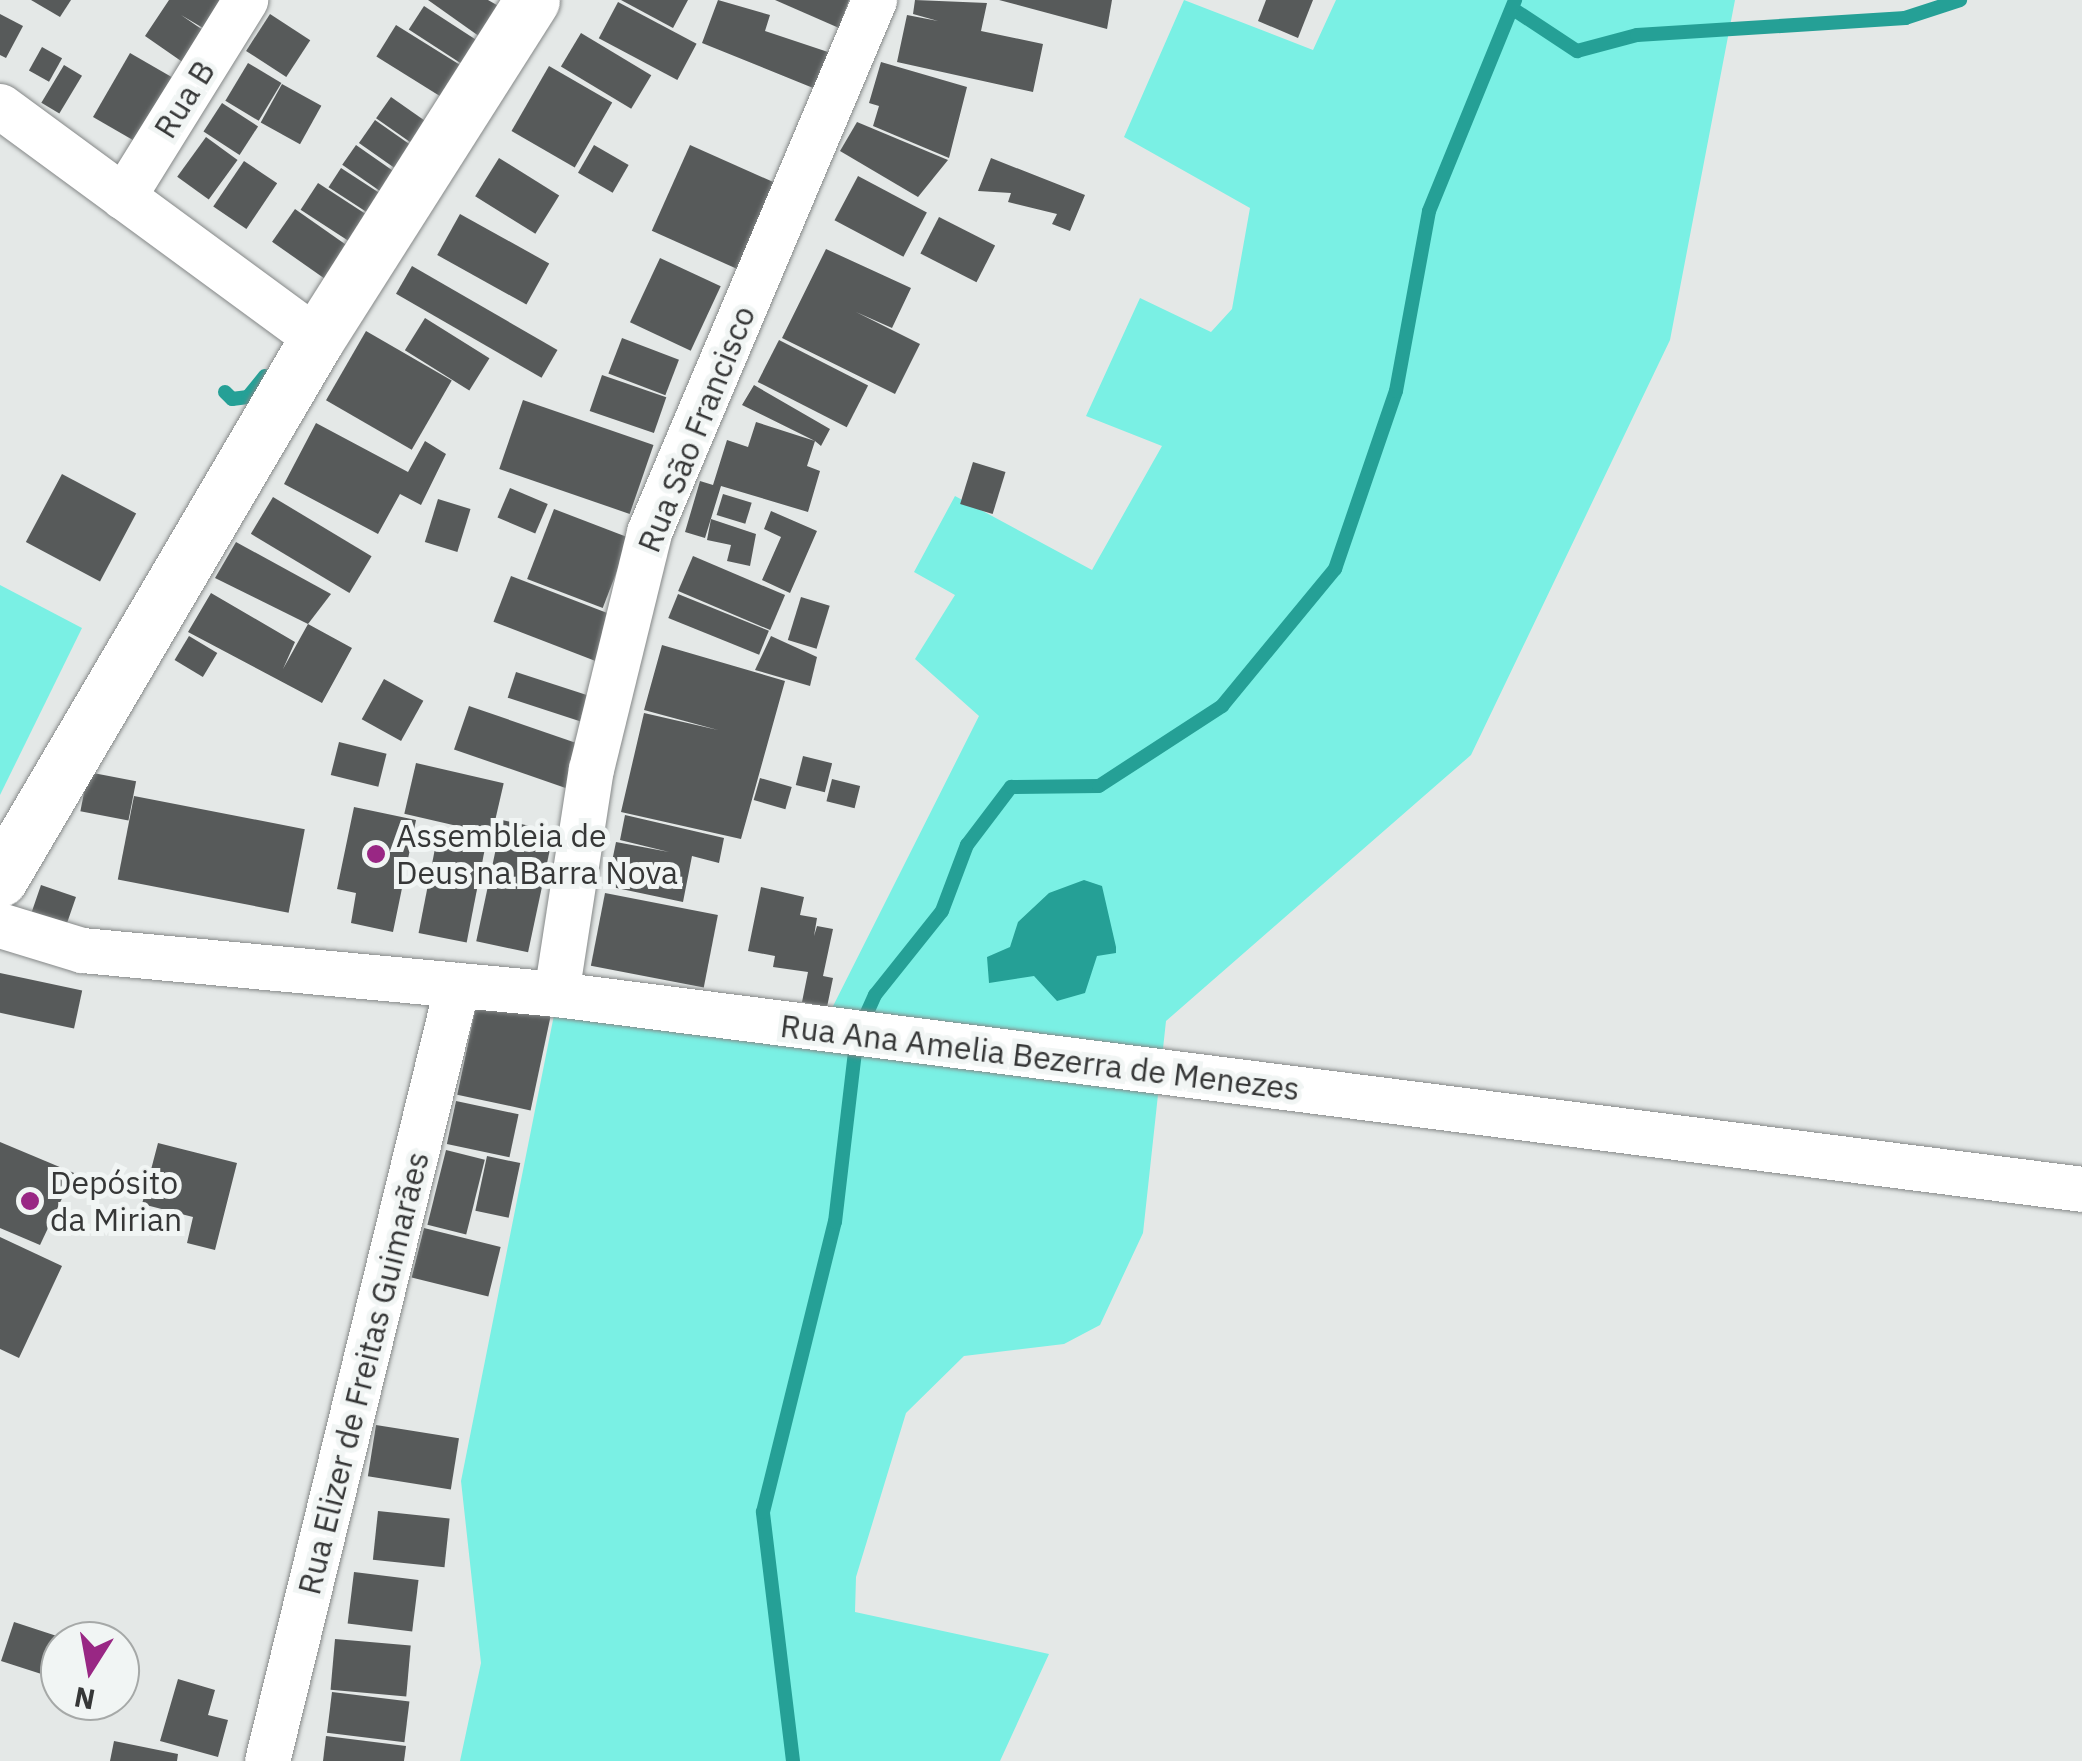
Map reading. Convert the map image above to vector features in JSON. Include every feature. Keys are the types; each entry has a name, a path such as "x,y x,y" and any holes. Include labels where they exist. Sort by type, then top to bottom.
{"street":[{"name":"Rua B","path":"123,198 245,0"},
{"path":"0,878 317,338 532,0"},
{"name":"Rua São Francisco","path":"556,994 591,769 649,532 874,0"},
{"path":"0,106 317,338"},
{"name":"Rua Ana Amelia Bezerra de Menezes","path":"0,925 82,950 556,994 2082,1189"},
{"name":"Rua Elizer de Freitas Guimarães","path":"267,1761 457,985"}],"shaded area":[{"path":"1184,0 1313,50 1336,0 1735,0 1670,340 1471,755 1166,1021 1143,1233 1100,1325 1064,1344 964,1356 906,1413 856,1577 855,1612 1049,1654 1000,1761 460,1761 481,1663 461,1481 555,1010 817,1038 979,716 915,659 955,595 914,572 955,496 1092,570 1162,446 1086,416 1140,298 1211,332 1232,309 1250,208 1124,137"},
{"path":"0,585 82,628 0,795"},
{"path":"1084,880 1102,886 1116,947 1116,953 1097,956 1085,993 1057,1001 1034,976 989,983 987,957 1010,947 1018,922 1049,893"}],"building":[{"path":"31,0 71,0 60,17"},
{"path":"169,0 224,0 208,31 181,15 216,39 194,70 145,36"},
{"path":"428,0 488,0 502,8 483,39"},
{"path":"621,0 688,0 673,28"},
{"path":"718,0 770,15 765,31 837,55 823,92 702,43"},
{"path":"775,0 849,0 839,28"},
{"path":"915,0 987,3 981,31 1043,44 1033,92 897,62 907,15 938,21 913,14"},
{"path":"999,0 1112,0 1107,29"},
{"path":"1266,0 1313,0 1298,38 1258,21"},
{"path":"618,2 697,44 677,80 599,38"},
{"path":"424,6 480,42 465,66 409,29"},
{"path":"0,14 23,26 6,58 0,55"},
{"path":"270,14 310,40 286,77 246,51"},
{"path":"396,25 463,67 443,98 376,56"},
{"path":"581,33 651,75 631,109 561,66"},
{"path":"42,47 62,58 49,82 29,71"},
{"path":"130,53 185,85 148,149 93,117"},
{"path":"881,62 967,87 949,158 873,126 879,106 869,103"},
{"path":"248,63 281,83 259,121 225,101"},
{"path":"64,65 82,76 59,114 41,103"},
{"path":"549,66 612,102 575,167 512,131"},
{"path":"282,84 321,106 300,144 261,122"},
{"path":"391,97 430,124 415,145 376,118"},
{"path":"222,103 258,126 240,155 203,132"},
{"path":"375,120 414,147 397,170 359,143"},
{"path":"857,122 948,160 918,197 840,151"},
{"path":"206,137 238,160 209,200 177,177"},
{"path":"356,145 396,173 382,193 342,165"},
{"path":"594,145 629,165 613,193 578,173"},
{"path":"690,145 775,183 737,269 652,231"},
{"path":"499,158 559,196 535,234 475,196"},
{"path":"991,158 1085,195 1070,231 1052,224 1057,214 1008,202 1011,193 978,191"},
{"path":"244,161 277,183 246,229 213,207"},
{"path":"341,168 383,195 370,215 328,187"},
{"path":"858,176 927,213 903,257 835,220"},
{"path":"318,183 369,216 352,243 301,210"},
{"path":"295,209 350,247 327,280 272,242"},
{"path":"460,214 549,263 526,305 437,255"},
{"path":"939,217 995,246 977,282 920,254"},
{"path":"826,249 911,288 892,328 856,312 920,344 895,394 782,338"},
{"path":"660,258 721,286 691,351 630,322"},
{"path":"412,266 557,350 541,378 396,294"},
{"path":"425,318 489,358 469,390 405,350"},
{"path":"366,331 452,380 412,450 326,400"},
{"path":"622,338 679,360 665,395 608,373"},
{"path":"779,340 868,385 847,427 758,382"},
{"path":"602,375 666,397 654,433 590,411"},
{"path":"754,385 830,429 821,446 742,405"},
{"path":"523,400 653,445 630,514 499,469"},
{"path":"756,422 815,441 807,466 820,471 808,512 721,486 705,538 685,532 700,481 713,485 727,440 748,447"},
{"path":"316,423 408,472 425,441 446,454 421,505 400,494 378,534 284,484"},
{"path":"973,462 1006,472 993,514 960,504"},
{"path":"62,474 136,513 100,581 26,542"},
{"path":"510,488 548,504 535,533 497,517"},
{"path":"723,494 752,503 745,524 717,515"},
{"path":"273,497 372,556 349,593 251,534"},
{"path":"438,499 471,509 457,552 425,542"},
{"path":"554,509 630,538 603,608 527,579"},
{"path":"771,511 817,531 790,593 762,580 781,537 764,529"},
{"path":"711,519 756,534 750,566 727,561 731,545 707,540"},
{"path":"236,542 331,594 308,624 215,578"},
{"path":"693,556 785,595 770,630 678,591"},
{"path":"511,576 614,615 596,661 493,622"},
{"path":"211,593 295,642 283,669 308,624 352,648 322,703 188,632"},
{"path":"678,594 769,631 759,655 668,618"},
{"path":"801,597 830,606 817,649 788,640"},
{"path":"189,636 217,653 203,677 175,660"},
{"path":"771,636 817,657 810,686 755,670"},
{"path":"662,645 785,681 741,839 621,812 644,713 718,730 644,710"},
{"path":"516,672 588,695 580,721 508,698"},
{"path":"384,679 423,701 401,741 362,719"},
{"path":"469,706 581,744 566,788 454,749"},
{"path":"339,742 387,754 378,787 331,775"},
{"path":"803,756 832,763 825,792 796,785"},
{"path":"416,763 504,783 492,834 404,814"},
{"path":"88,772 136,781 128,821 80,811"},
{"path":"760,778 792,787 785,809 754,800"},
{"path":"832,779 860,786 855,808 826,801"},
{"path":"134,796 305,829 289,913 118,879"},
{"name":"Assembleia de Deus na Barra Nova","path":"354,807 416,820 393,932 351,923 356,893 337,889"},
{"path":"625,815 724,838 719,863 692,856 683,902 607,886 616,842 669,852 620,840"},
{"path":"502,820 554,831 528,952 476,941"},
{"path":"439,828 487,837 467,942 419,933"},
{"path":"41,885 76,897 64,932 29,920"},
{"path":"761,887 804,897 800,915 817,918 814,936 817,926 833,929 823,976 833,978 827,1007 802,1002 808,972 773,967 775,956 748,951"},
{"path":"605,893 718,915 704,988 591,966"},
{"path":"0,973 82,990 74,1029 0,1013"},
{"path":"478,997 551,1013 531,1110 457,1095"},
{"path":"456,1101 519,1114 509,1157 447,1144"},
{"name":"Depósito da Mirian","path":"0,1142 74,1173 40,1245 0,1228"},
{"path":"158,1143 237,1163 215,1250 187,1243 193,1217 142,1204"},
{"path":"446,1150 485,1160 466,1234 427,1225"},
{"path":"487,1156 520,1163 509,1218 475,1211"},
{"path":"424,1228 501,1247 488,1297 412,1277"},
{"path":"0,1237 62,1266 19,1358 0,1349"},
{"path":"376,1425 459,1438 451,1490 368,1476"},
{"path":"378,1511 450,1519 444,1567 373,1560"},
{"path":"354,1572 419,1580 412,1632 348,1624"},
{"path":"14,1622 40,1631 40,1674 1,1661"},
{"path":"335,1639 411,1646 406,1696 331,1690"},
{"path":"178,1679 215,1690 208,1715 228,1720 218,1757 160,1741"},
{"path":"332,1692 409,1702 404,1742 327,1733"},
{"path":"326,1736 406,1746 404,1761 323,1761"},
{"path":"114,1741 178,1754 177,1761 110,1761"}],"waterway":[{"path":"793,1761 763,1512 835,1222 857,1035 875,995 942,911 967,845 1011,787 1099,786 1222,706 1335,569 1396,391 1429,211 1515,0"},
{"path":"1513,9 1577,51 1637,35 1905,18 1960,0"},
{"path":"225,392 232,399 248,397 265,376"}],"place":[{"name":"Assembleia de Deus na Barra Nova","path":"376,854"},
{"name":"Depósito da Mirian","path":"30,1201"}]}
